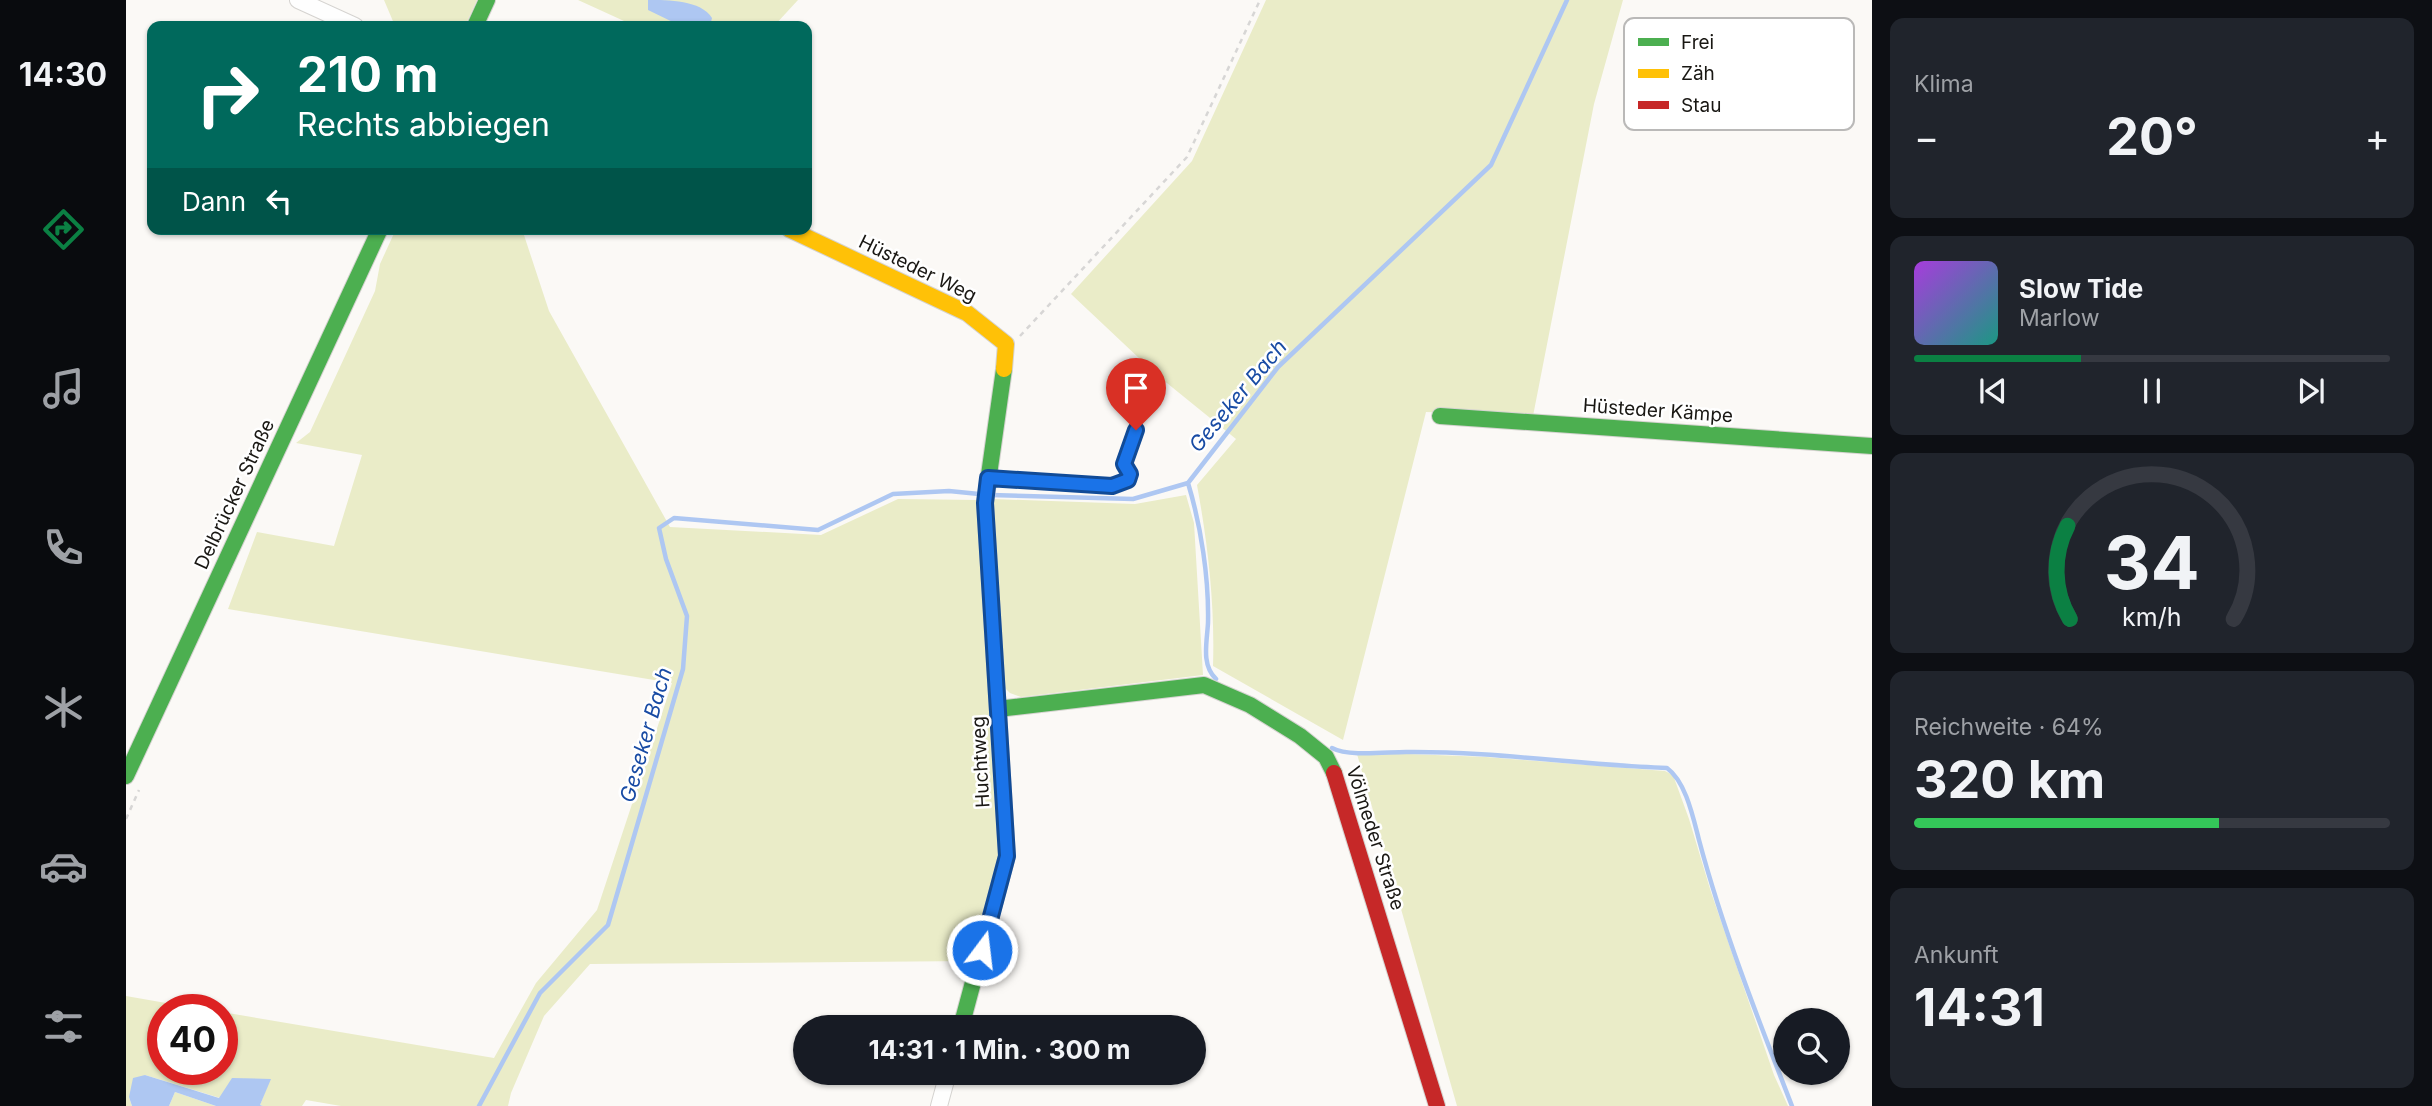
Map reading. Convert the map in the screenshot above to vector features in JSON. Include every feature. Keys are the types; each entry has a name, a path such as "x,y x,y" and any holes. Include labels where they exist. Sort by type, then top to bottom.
{"street":[{"path":"298,0 344,21"},
{"path":"477,21 487,0"},
{"name":"Delbrücker Straße","path":"126,776 377,235"},
{"name":"Hüsteder Weg","path":"802,235 967,313 1006,344"},
{"path":"986,490 1003,388 1006,344"},
{"name":"Hüsteder Kämpe","path":"1440,416 1872,446"},
{"name":"Huchtweg","path":"964,1015 1007,856 986,490"},
{"name":"Völmeder Straße","path":"998,709 1204,685 1222,691 1267,717 1326,756 1337,779 1437,1106"},
{"path":"939,1106 945,1085"}],"lane":[{"path":"986,490 1112,486 1128,480 1130,474 1124,464 1136,430"}],"path":[{"path":"1006,344 1025,333 1187,157 1260,0"}],"green space":[{"path":"384,0 477,0 467,21 393,21"},
{"path":"578,0 798,0 779,21 624,21"},
{"path":"1266,0 1623,0 1594,104 1533,416 1426,412 1343,740 1213,666 1210,575 1197,485 1236,439 1157,375 1071,294 1192,161"},
{"path":"393,235 524,235 549,311 670,527 821,535 898,499 979,500 1001,854 973,961 590,964 544,1016 508,1106 341,1106 306,1100 302,1106 263,1106 260,1105 270,1079 220,1098 178,1085 238,1085 238,1015 494,1058 536,983 597,910 672,683 228,609 257,532 334,546 362,455 296,443 310,432 375,291 380,264"},
{"path":"1186,495 1194,523 1203,675 1021,697 1010,693 1004,687 992,499 1135,504"},
{"path":"1357,754 1486,757 1665,771 1673,775 1773,1072 1773,1085 1779,1085 1788,1106 1457,1106"},
{"path":"126,996 147,1000 147,1076 129,1097 132,1106 126,1106"},
{"path":"175,1092 216,1106 169,1106"}],"water":[{"path":"648,0 683,2 700,8 712,18 711,21 671,21 648,10"},
{"path":"145,1075 147,1085 177,1085 219,1098 227,1085 238,1085 238,1078 271,1079 260,1105 263,1106 216,1106 175,1092 169,1106 132,1106 129,1097 133,1078"}],"waterway":[{"name":"Geseker Bach","path":"991,495 1133,499 1188,483 1278,367 1491,165 1567,0"},
{"path":"1188,483 1206,570 1207,660 1216,679"},
{"name":"Geseker Bach","path":"479,1106 540,993 608,925 683,669 687,616 666,559 659,528 674,518 818,530 893,494 949,491 979,494"},
{"path":"1332,748 1358,753 1439,752 1667,768 1674,774 1688,801 1730,941 1792,1106"}],"traffic: fast":[{"path":"477,21 487,0"},
{"path":"126,776 377,235"},
{"path":"964,1015 1007,856 985,503 1004,369"},
{"path":"1440,416 1872,446"},
{"path":"998,709 1204,685 1250,705 1300,736 1326,757 1334,773"}],"traffic: slow":[{"path":"802,235 967,313 1006,344 1004,369"}],"traffic: jam":[{"path":"1334,773 1437,1106"}],"route":[{"path":"982,950 1007,856 985,503 988,478 1112,486 1128,480 1130,474 1124,464 1136,430"}]}
